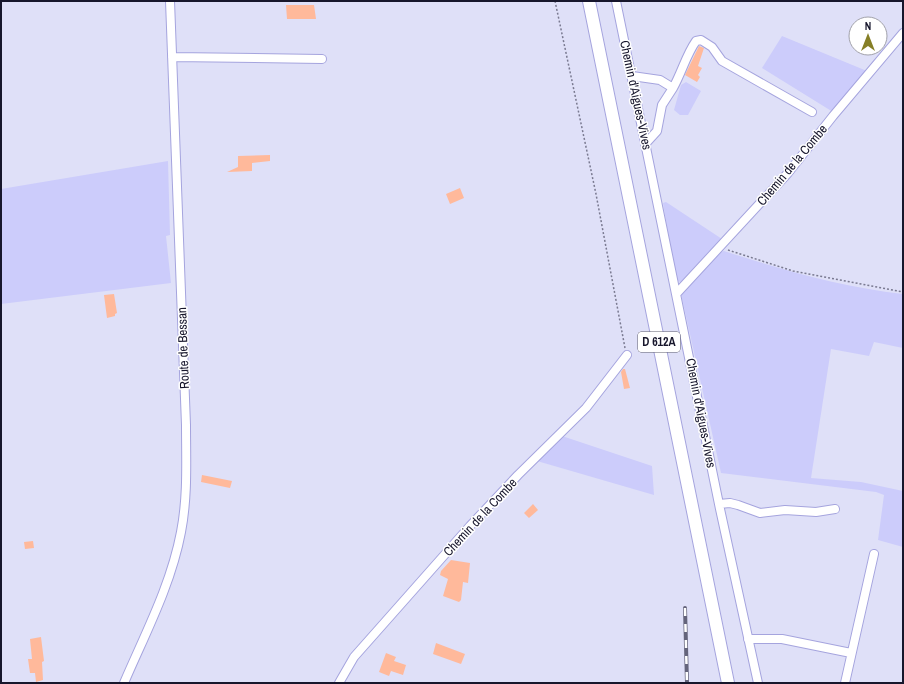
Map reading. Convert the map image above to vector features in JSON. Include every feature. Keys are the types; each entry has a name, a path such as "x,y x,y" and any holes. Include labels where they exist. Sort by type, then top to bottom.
{"highway":[{"name":"D 612A","path":"589,1 728,683"}],"street":[{"name":"Route de Bessan","path":"124,683 170,573 181,532 186,486 186,425 170,1"},
{"name":"Chemin d'Aigues-Vives","path":"616,1 719,504 758,683"},
{"name":"Chemin de la Combe","path":"677,293 788,173 833,116 903,34"},
{"path":"646,143 657,131 662,105 680,76 690,50 696,41 701,40 712,47 722,61 812,112"},
{"path":"172,57 322,59"},
{"path":"632,76 660,80 673,88"},
{"name":"Chemin de la Combe","path":"339,683 354,658 470,526 586,408 627,356"},
{"path":"719,504 738,504 760,512 785,510 816,512 835,509"},
{"path":"845,683 874,554"},
{"path":"748,638 782,638 851,653"}],"path":[{"path":"555,1 596,194 627,356"},
{"path":"721,247 793,271 903,292"}],"shaded area":[{"path":"782,36 867,71 833,112 762,68"},
{"path":"686,82 701,91 688,115 680,115 674,110 681,85"},
{"path":"168,161 170,235 166,236 171,283 1,304 1,189"},
{"path":"666,202 722,239 685,281 680,282 676,280 663,203"},
{"path":"724,251 812,277 857,287 903,294 903,348 874,342 869,356 831,349 811,478 861,482 903,491 903,547 878,540 884,495 876,492 721,473 681,294 716,254"},
{"path":"562,436 652,466 654,495 537,461"}],"building":[{"path":"286,5 314,5 316,19 287,19"},
{"path":"699,46 704,48 698,66 702,68 698,75 700,77 697,82 685,75"},
{"path":"270,155 270,161 252,163 252,171 227,172 238,167 238,156"},
{"path":"460,188 464,198 450,204 446,194"},
{"path":"114,294 117,313 115,316 107,318 104,295"},
{"path":"625,369 630,388 624,389 621,372"},
{"path":"202,475 232,481 230,488 201,482"},
{"path":"533,504 538,510 529,518 524,513"},
{"path":"33,541 34,548 25,549 24,542"},
{"path":"451,560 470,563 468,583 463,582 461,600 459,602 443,596 448,579 440,575 441,571"},
{"path":"41,637 44,661 42,662 43,680 36,682 35,673 30,673 28,659 32,659 30,639"},
{"path":"436,643 465,654 461,664 433,654"},
{"path":"386,653 396,657 394,661 406,665 403,675 391,671 389,676 379,672"}],"railway":[{"path":"685,608 687,683"}]}
